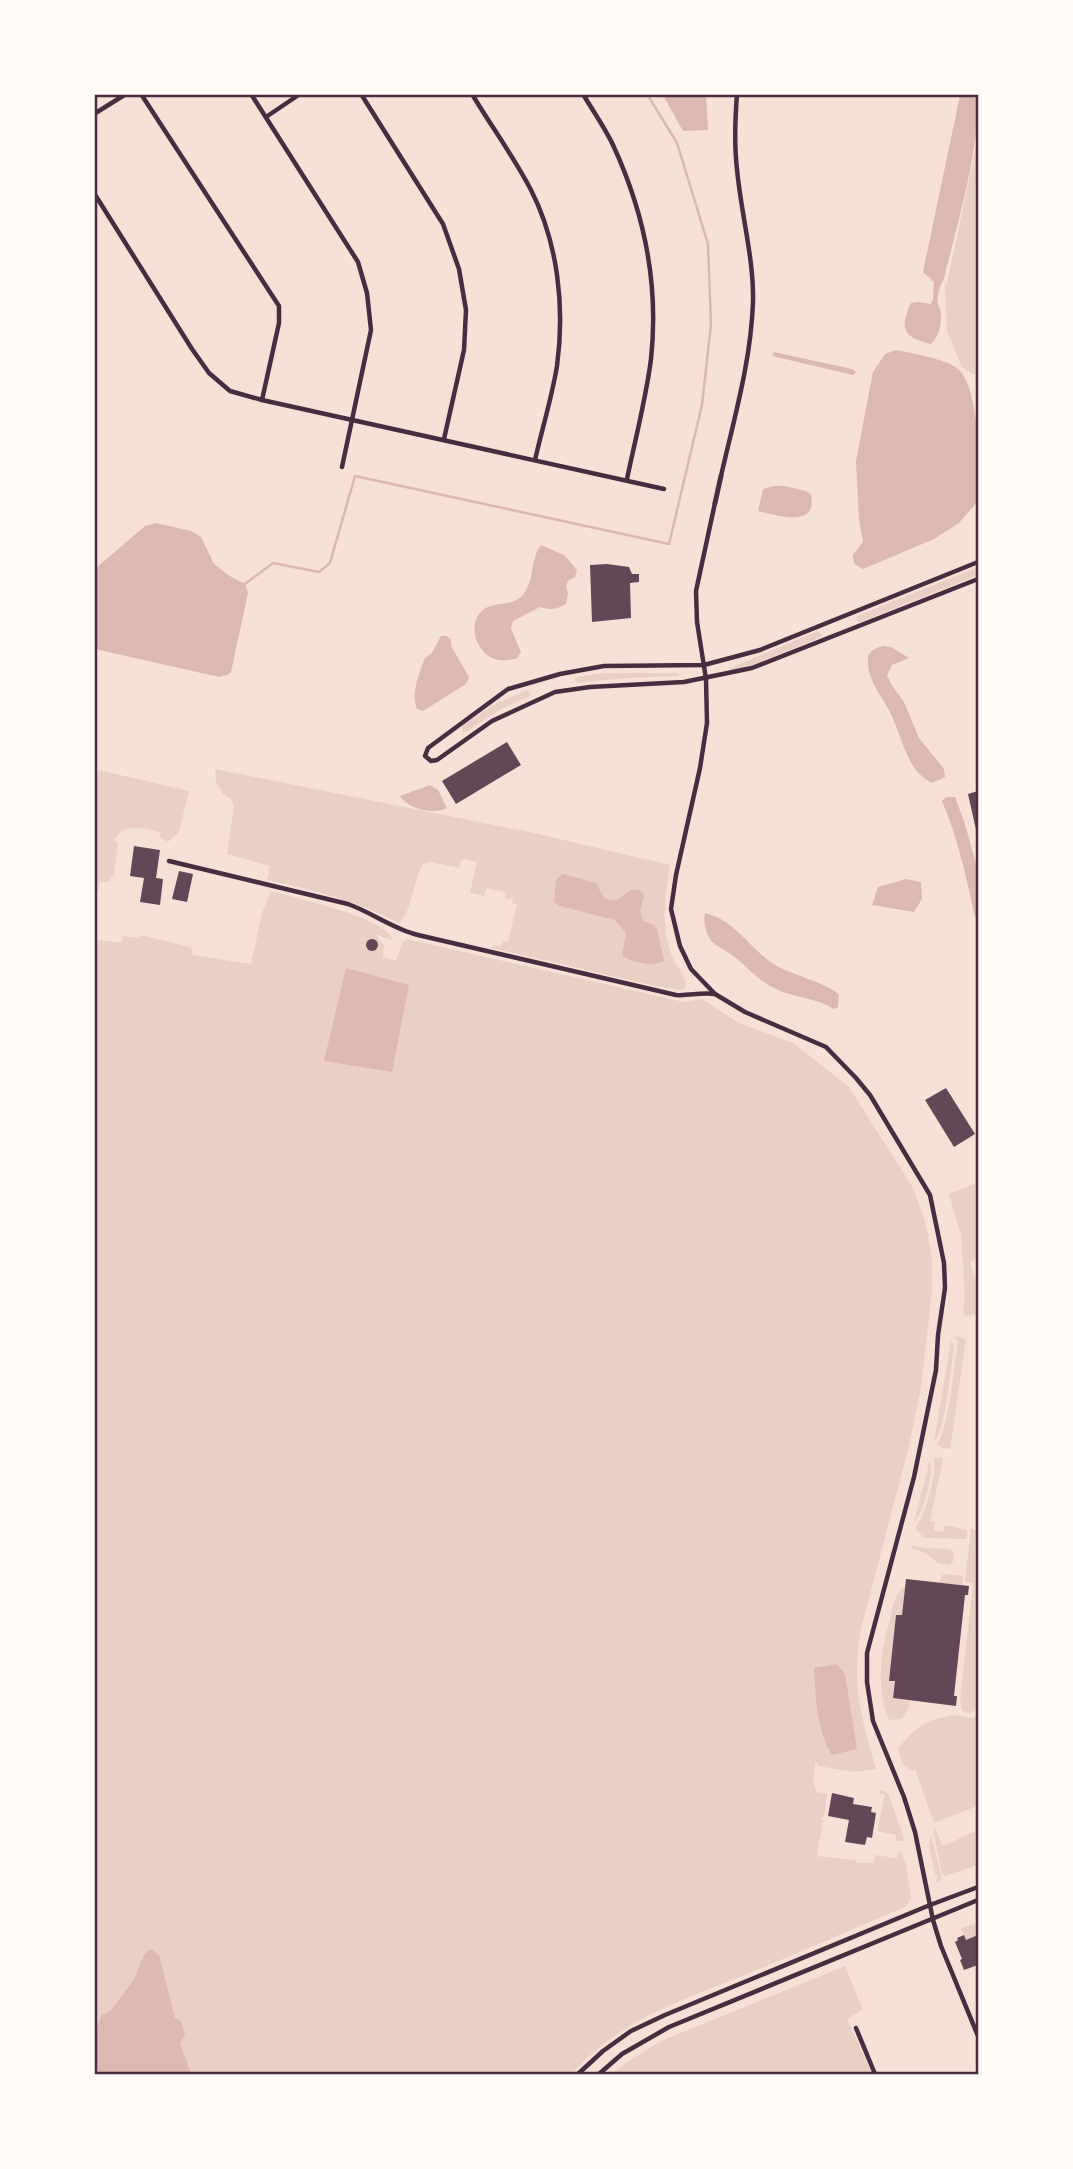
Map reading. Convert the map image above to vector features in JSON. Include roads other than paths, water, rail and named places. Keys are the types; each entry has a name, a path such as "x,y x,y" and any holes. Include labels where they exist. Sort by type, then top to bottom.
{"street":[{"path":"94,114 125,94"},
{"path":"141,94 279,306 279,323 261,400"},
{"path":"251,94 358,262 364,283 372,330 342,467"},
{"path":"266,117 299,94"},
{"path":"361,94 443,224 459,269 466,310 464,350 444,439"},
{"path":"472,94 531,191 550,241 560,292 560,334 556,368 535,460"},
{"path":"583,94 612,143 635,198 650,264 653,321 651,360 627,480"},
{"path":"737,94 737,171 750,260 752,302 747,360 696,592 697,622 706,679 706,736 671,909 680,946 691,969 715,994 745,1012 825,1047 840,1060 870,1095 930,1195 935,1212 944,1263 945,1288 936,1370 920,1450 867,1653 867,1682 873,1721 915,1832 941,1947 978,2036"},
{"path":"94,193 209,373 230,390 261,400 664,489"},
{"path":"978,562 760,650 704,665 604,666 561,674 508,689 428,748 425,756 431,761 437,760 492,721 555,691 684,682 752,668 978,579"},
{"path":"169,861 348,904 363,909 397,929 418,935 676,995 687,996 699,992 715,994"},
{"path":"578,2074 603,2051 642,2025 978,1887"},
{"path":"599,2074 622,2054 669,2027 978,1900"},
{"path":"856,2028 875,2074"}],"waterway":[{"path":"245,584 273,563 319,572 330,563 355,476 669,544 702,405 711,324 708,244 677,143 647,94"}]}
